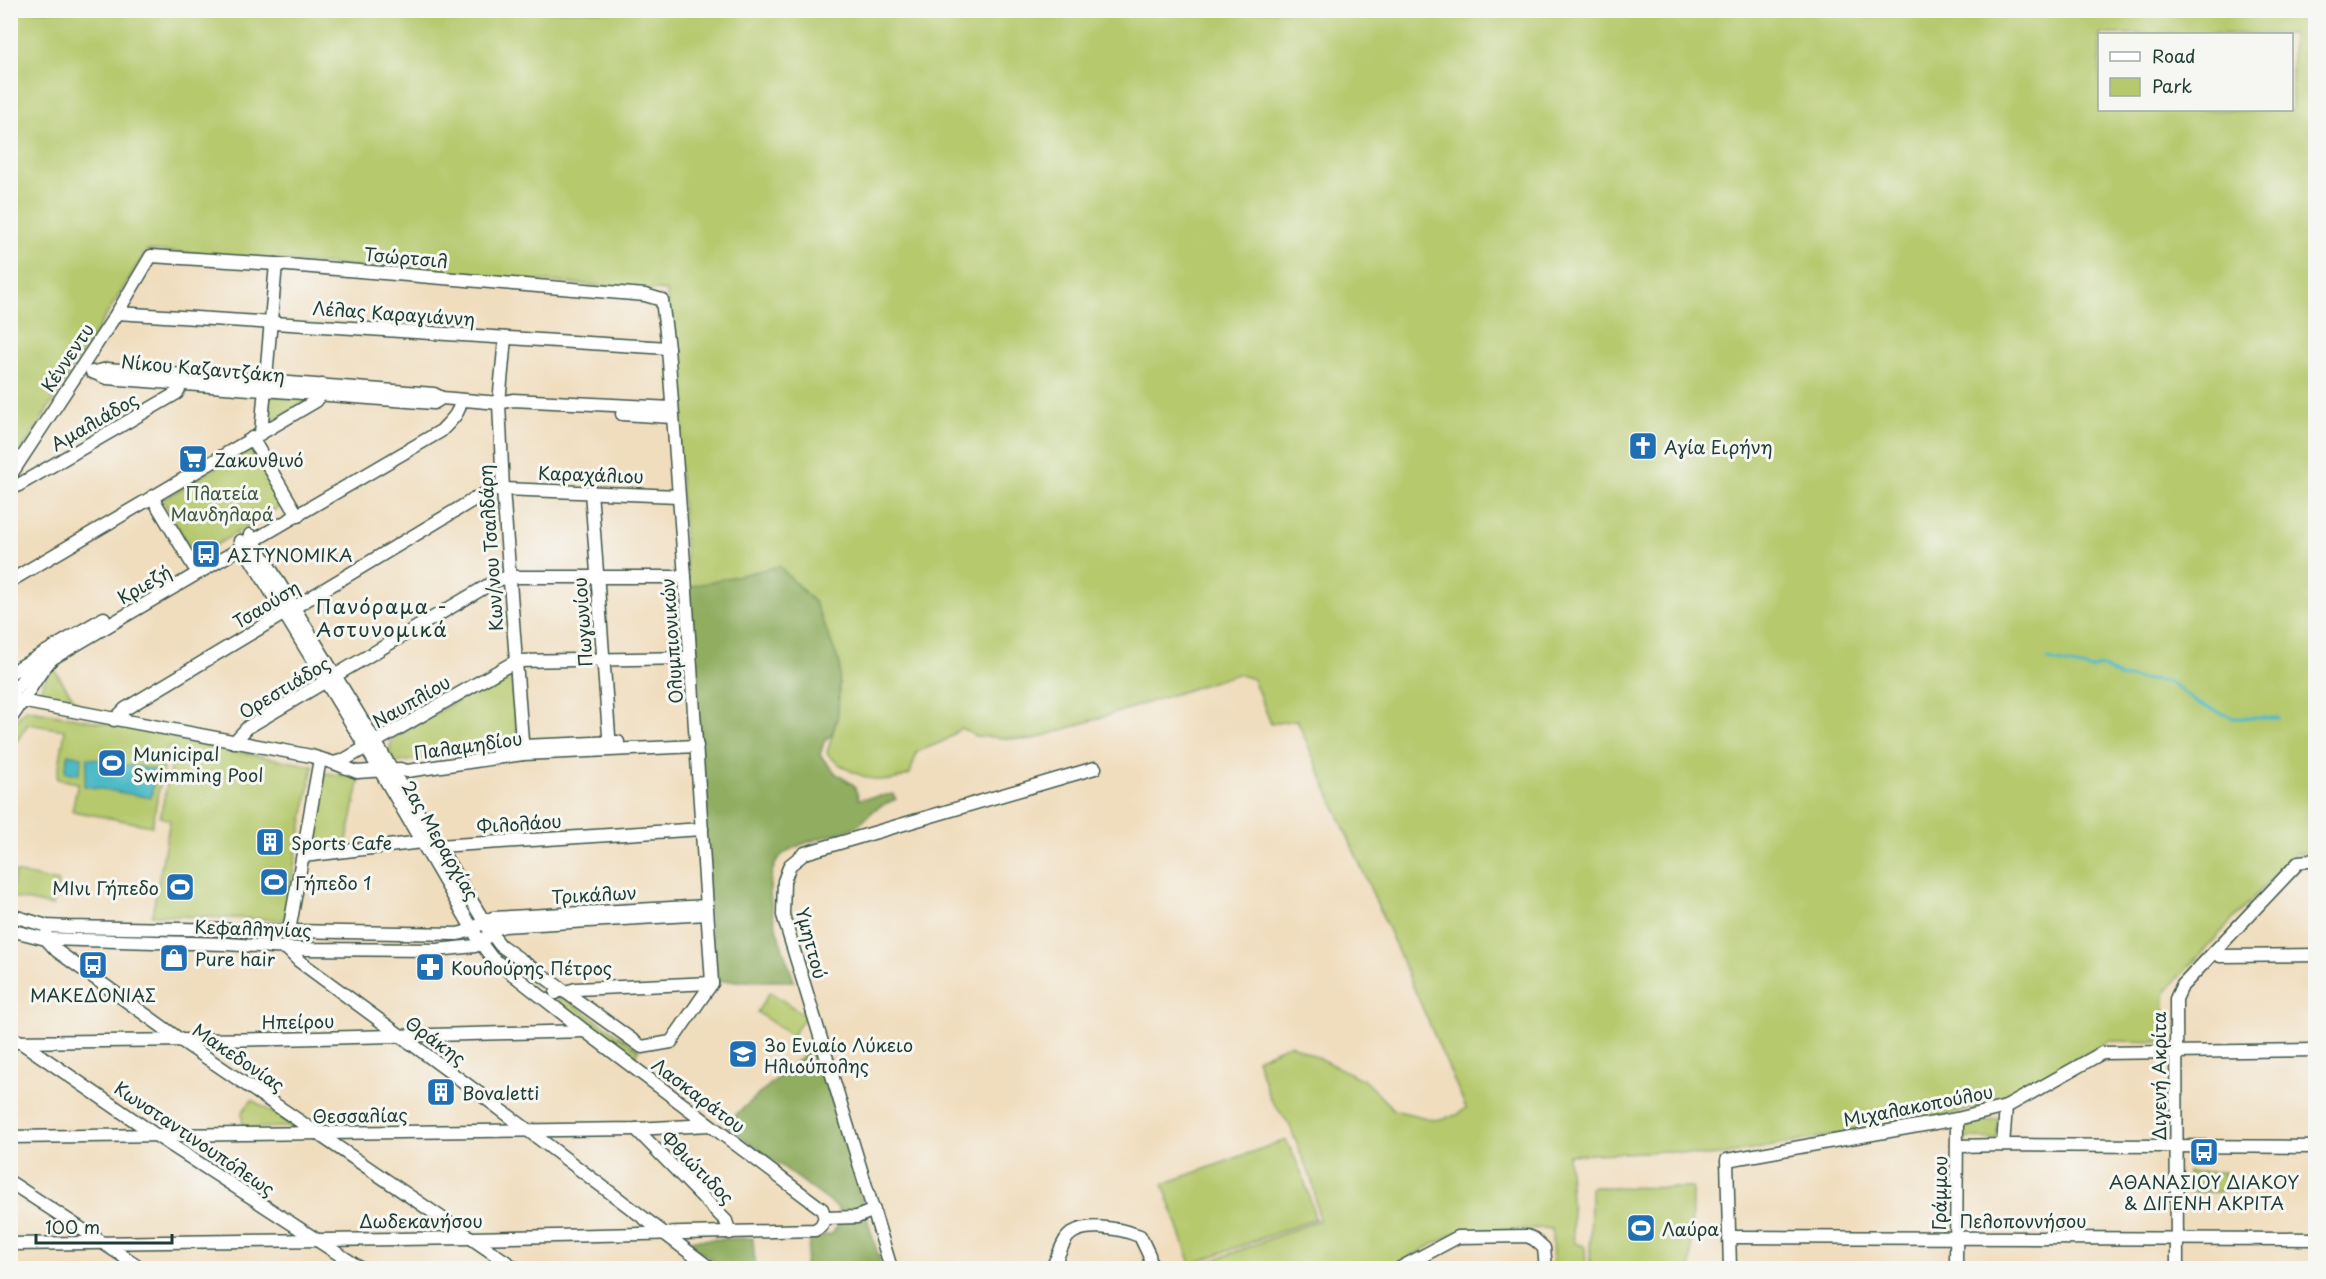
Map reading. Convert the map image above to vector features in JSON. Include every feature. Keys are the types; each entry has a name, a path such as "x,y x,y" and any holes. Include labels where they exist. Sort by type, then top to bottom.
{"street":[{"name":"Τσώρτσιλ","path":"151,256 276,264 657,297"},
{"name":"Κέννεντυ","path":"10,476 117,313 151,256"},
{"path":"276,264 265,386 256,436 296,512"},
{"name":"Ολυμπιονικών","path":"657,297 662,300 664,307 668,348 711,985"},
{"name":"Λέλας Καραγιάννη","path":"117,313 668,348"},
{"name":"Κων/νου Τσαλδάρη","path":"505,338 502,403 503,489 523,750"},
{"name":"Νίκου Καζαντζάκη","path":"78,372 107,369 265,386 434,394 442,398 502,403 512,407 672,412"},
{"name":"Αμαλιάδος","path":"10,490 177,393 184,379"},
{"path":"10,581 316,401 321,390"},
{"name":"Κριεζή","path":"10,719 24,702 44,668 54,658 296,512 441,430 460,411 461,400"},
{"name":"Καραχάλιου","path":"503,489 678,496"},
{"name":"Τσαούση","path":"114,720 125,709 478,497 503,489"},
{"name":"Πωγωνίου","path":"591,491 610,746"},
{"path":"152,497 194,567"},
{"name":"Κριεζή","path":"10,673 194,567 247,541"},
{"name":"2ας Μεραρχίας","path":"247,541 371,745 391,770 438,846 478,925 480,942"},
{"path":"510,577 685,577"},
{"name":"Ορεστιάδος","path":"234,742 248,727 497,580 510,577"},
{"path":"41,655 10,698 334,763"},
{"path":"516,661 690,658"},
{"name":"Ναυπλίου","path":"334,763 371,745 516,661"},
{"name":"Παλαμηδίου","path":"334,763 357,772 407,771 523,750 696,742"},
{"path":"289,931 320,759"},
{"name":"Υμηττού","path":"891,1269 783,915 784,881 790,865 805,853 847,839 1095,768"},
{"name":"2ας Μεραρχίας","path":"391,770 422,842 478,925 491,933"},
{"name":"Φιλολάου","path":"303,856 422,842 438,846 702,829"},
{"name":"Διγενή Ακρίτα","path":"2177,1269 2173,1238 2172,1146 2172,1052 2176,999 2182,987 2300,861 2316,860"},
{"name":"Τρικάλων","path":"478,925 505,917 707,910"},
{"name":"Τρικάλων","path":"491,933 504,926 707,910"},
{"name":"Κεφαλληνίας","path":"10,915 47,926 458,934 478,925"},
{"path":"46,939 47,926"},
{"name":"Κεφαλληνίας","path":"10,930 46,939 286,948 437,950 466,948 480,942 491,933"},
{"name":"Λασκαράτου","path":"491,933 500,945 642,1047 671,1042 711,985"},
{"name":"Μακεδονίας","path":"46,939 57,951 183,1041 515,1269"},
{"name":"Λασκαράτου","path":"480,942 492,957 585,1031 822,1209 825,1218"},
{"name":"Θράκης","path":"286,948 299,961 710,1269"},
{"path":"2214,953 2220,956 2316,955"},
{"path":"549,1002 562,990 711,985"},
{"name":"Ηπείρου","path":"14,1040 183,1041 585,1031"},
{"name":"Κωνσταντινουπόλεως","path":"14,1040 360,1269"},
{"name":"Μιχαλακοπούλου","path":"1730,1238 1727,1160 1921,1123 1957,1119 2006,1107 2102,1053 2316,1050"},
{"path":"2004,1144 2006,1107"},
{"name":"Γράμμου","path":"1956,1269 1957,1119"},
{"name":"Θεσσαλίας","path":"10,1137 636,1129 709,1125"},
{"name":"Φθιώτιδος","path":"636,1129 726,1221 730,1233"},
{"path":"1957,1146 2004,1144 2316,1147"},
{"path":"10,1182 141,1269"},
{"path":"825,1218 857,1217 874,1210"},
{"name":"Δωδεκανήσου","path":"10,1244 730,1233 815,1230 821,1226 825,1218"},
{"path":"1056,1266 1066,1239 1075,1230 1089,1228 1131,1232 1140,1236 1149,1255 1151,1269"},
{"path":"1400,1269 1458,1237 1527,1236 1544,1248 1546,1269"},
{"path":"1730,1238 1730,1269"},
{"name":"Πελοποννήσου","path":"1730,1238 2316,1239"},
{"name":"Διγενή Ακρίτα","path":"2169,1269 2173,1238"}],"green space":[{"path":"11,11 2315,11 2315,853 2295,853 2168,989 2165,995 2164,1042 2109,1041 2003,1100 1956,1113 1723,1155 1702,1156 1671,1151 1568,1155 1574,1243 1585,1246 1586,1268 1553,1268 1552,1229 1544,1228 1454,1233 1390,1268 1193,1268 1319,1220 1313,1184 1289,1124 1269,1097 1257,1059 1290,1044 1364,1080 1394,1110 1435,1120 1457,1115 1466,1108 1297,720 1271,724 1253,679 1237,674 1031,740 975,736 961,728 944,741 917,752 910,774 894,780 884,780 856,774 827,753 838,715 688,587 667,291 147,250 11,468"},
{"path":"270,395 307,397 307,401 270,422 265,420"},
{"name":"Πλατεία Μανδηλαρά","path":"249,448 283,505 196,557 162,500"},
{"path":"779,566 815,603 840,664 838,715 832,734 824,742 820,755 835,773 854,785 859,799 893,794 896,799 876,809 855,827 787,851 773,868 770,883 774,918 794,981 714,981 688,587"},
{"path":"52,666 79,707 36,698"},
{"path":"506,672 513,679 516,739 509,744 395,763 390,750 394,738"},
{"path":"25,709 177,736 176,740 313,766 284,920 152,915 170,820 160,817 175,748 167,747 152,826 72,811 78,783 57,779 65,730 28,724 17,741 11,737 10,728"},
{"path":"325,773 360,778 346,845 313,849 311,847"},
{"path":"15,872 59,882 53,906 11,897"},
{"path":"496,948 546,984 545,988 542,989 495,953"},
{"path":"770,992 806,1016 792,1036 757,1012"},
{"path":"563,997 639,1050 634,1057 559,1003 558,998"},
{"path":"815,1045 882,1268 804,1268 811,1237 832,1234 839,1223 838,1208 725,1124"},
{"path":"252,1100 294,1127 243,1128 242,1112"},
{"path":"1998,1118 1997,1139 1963,1138 1963,1128"},
{"path":"1286,1140 1304,1178 1315,1219 1191,1264 1163,1184"},
{"path":"2187,1172 2224,1172 2224,1192 2187,1192"},
{"name":"Λαύρα","path":"1591,1187 1692,1188 1691,1268 1590,1268"},
{"path":"753,1238 755,1268 724,1268 688,1243 691,1240"}],"water":[{"path":"68,754 82,757 79,774 65,772"},
{"path":"88,758 156,770 151,798 84,786"}],"waterway":[{"path":"2048,660 2091,669 2100,666 2119,677 2169,682 2199,704 2234,718 2278,718"}],"place":[{"name":"Αγία Ειρήνη","path":"1643,446"},
{"name":"Ζακυνθινό","path":"193,459"},
{"name":"ΑΣΤΥΝΟΜΙΚΑ","path":"206,554"},
{"name":"Municipal Swimming Pool","path":"112,763"},
{"name":"Sports Cafe","path":"270,842"},
{"name":"Γήπεδο 1","path":"274,882"},
{"name":"ΜΊνι Γήπεδο","path":"180,887"},
{"name":"Pure hair","path":"174,958"},
{"name":"ΜΑΚΕΔΟΝΙΑΣ","path":"93,965"},
{"name":"Κουλούρης Πέτρος","path":"430,967"},
{"name":"3ο Ενιαίο Λύκειο Ηλιούπολης","path":"743,1054"},
{"name":"Bovaletti","path":"441,1092"},
{"name":"ΑΘΑΝΑΣΙΟΥ ΔΙΑΚΟΥ & ΔΙΓΕΝΗ ΑΚΡΙΤΑ","path":"2204,1152"},
{"name":"Λαύρα","path":"1641,1228"}],"district":[{"name":"Πανόραμα - Αστυνομικά","path":"382,618"}]}
